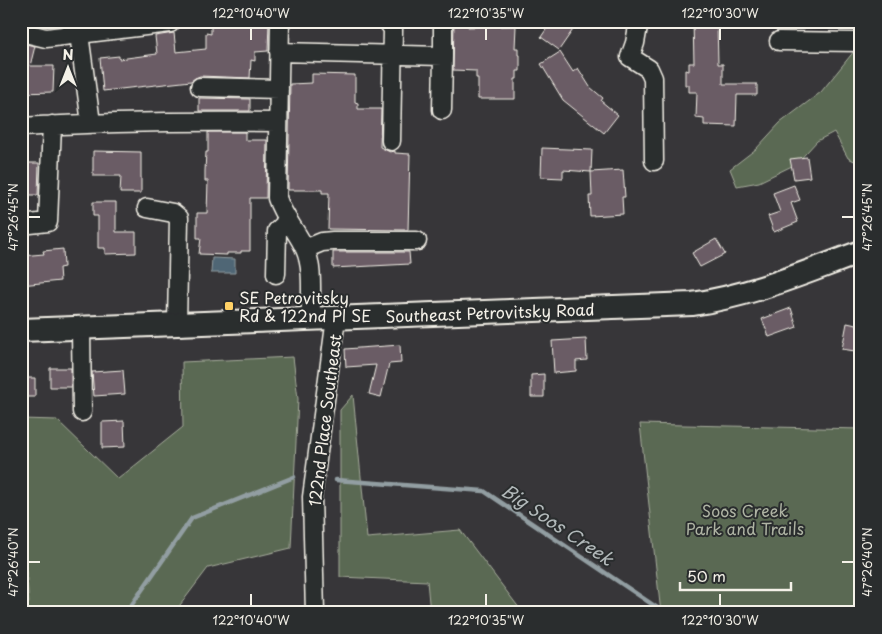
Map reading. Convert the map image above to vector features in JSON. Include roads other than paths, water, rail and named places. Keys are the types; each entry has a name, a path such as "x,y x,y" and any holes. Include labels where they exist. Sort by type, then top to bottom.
{"main road":[{"name":"Southeast Petrovitsky Road","path":"21,330 692,304 718,300 769,286 861,252"}],"street":[{"path":"280,21 277,198 280,209 305,249 310,263 311,319"},
{"path":"387,21 393,29 391,141"},
{"path":"442,110 443,21"},
{"path":"639,21 630,57 649,69 653,78 654,161"},
{"path":"21,32 46,38 171,22"},
{"path":"79,34 90,123"},
{"path":"779,41 861,42"},
{"path":"280,52 442,56"},
{"path":"200,88 279,89"},
{"path":"21,127 90,123 278,122"},
{"path":"21,224 48,222 52,126"},
{"path":"147,208 173,213 179,218 177,324"},
{"path":"276,274 277,231 288,221"},
{"path":"305,249 322,242 333,241 417,241"},
{"name":"122nd Place Southeast","path":"315,613 312,497 336,318"},
{"path":"81,328 82,412"}],"water":[{"path":"212,258 235,259 235,273 211,273"}],"waterway":[{"name":"Big Soos Creek","path":"126,613 192,518 294,477"},
{"name":"Big Soos Creek","path":"336,480 484,491 665,613"}],"place":[{"name":"SE Petrovitsky Rd & 122nd Pl SE","path":"229,306"}],"park label":[{"name":"Soos Creek Park and Trails","path":"745,519"}]}
